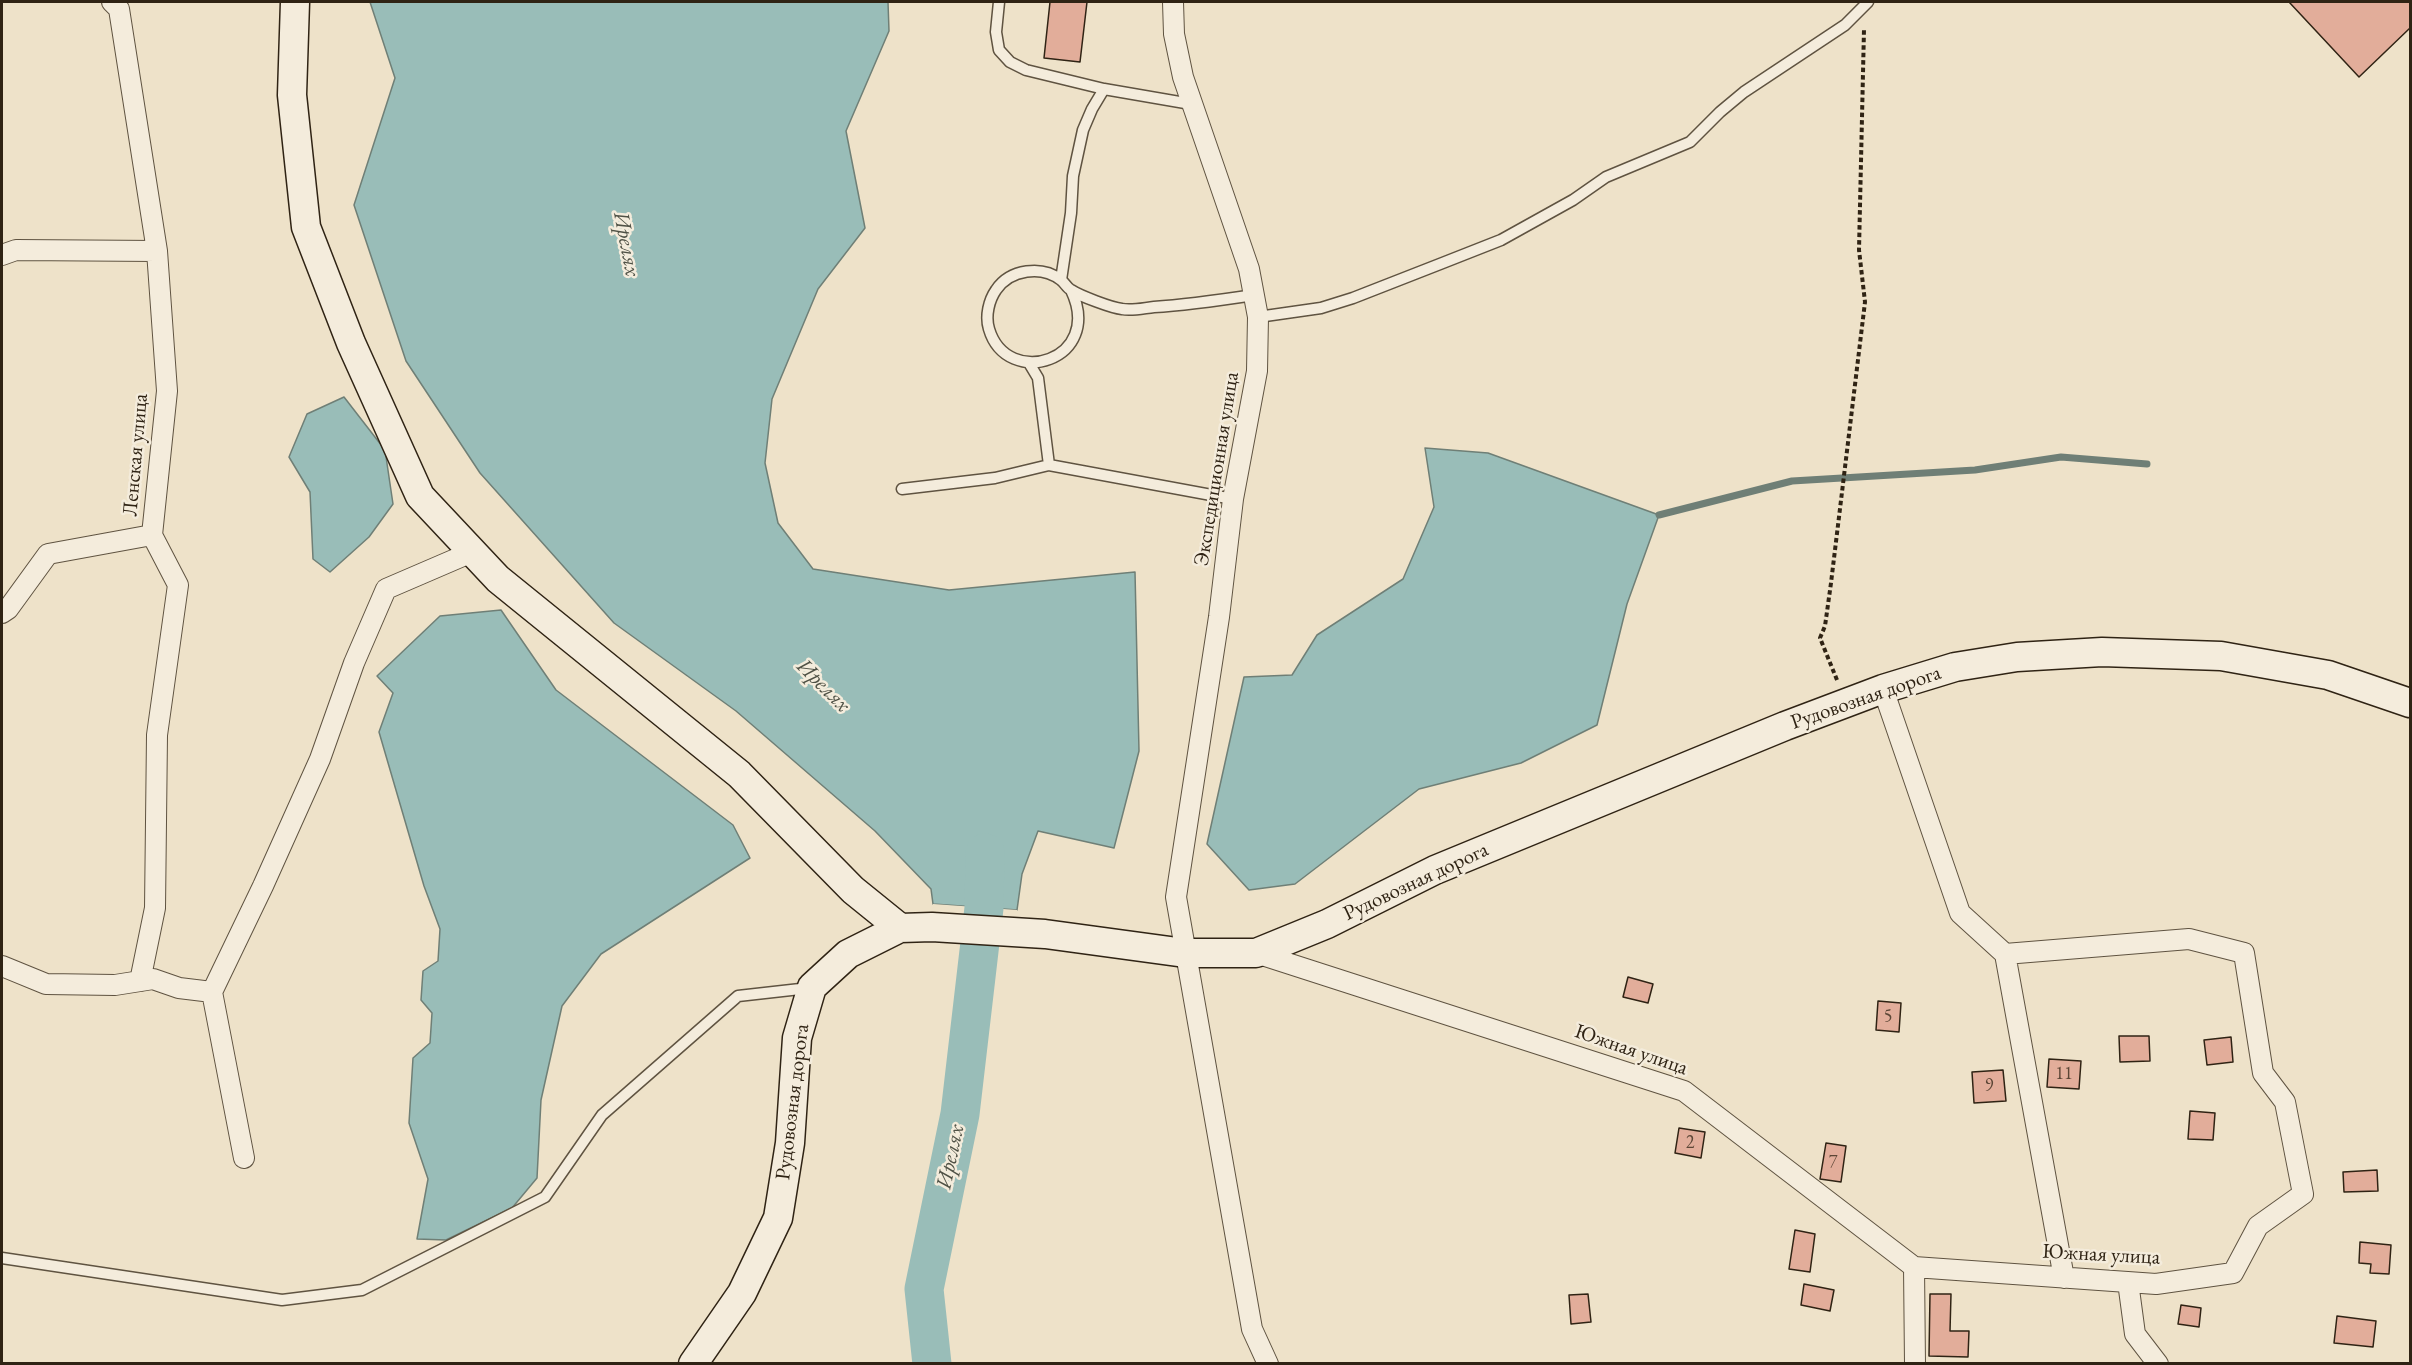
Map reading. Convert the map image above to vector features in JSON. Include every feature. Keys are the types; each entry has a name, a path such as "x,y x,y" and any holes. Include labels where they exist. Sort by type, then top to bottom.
{"street":[{"name":"Ленская улица","path":"112,2 119,9 157,251 167,391 152,536 178,585 157,735 155,908 141,981"},
{"path":"295,2 292,95 306,227 351,343 420,496 498,579 739,774 853,890 900,928"},
{"name":"Экспедиционная улица","path":"1173,2 1174,34 1183,77 1249,269 1258,317 1257,371 1233,500 1219,617 1176,897 1252,1329 1268,1364"},
{"path":"2,255 16,250 157,251"},
{"path":"2,613 8,609 48,554 152,536"},
{"path":"244,1158 212,992 320,759 354,663 386,589 472,552"},
{"name":"Рудовозная дорога","path":"693,1364 742,1293 778,1218 789,1143 797,1038 813,987 848,954 900,928 932,927 1015,932 1185,953 1256,953 1327,924 1435,870 1785,726 1883,689 1955,668 2017,657 2114,652 2221,656 2328,675 2410,703"},
{"path":"1883,689 1960,914 2005,954 2064,1278"},
{"name":"Южная улица","path":"1256,953 1684,1091 1914,1267 2156,1284 2233,1273 2258,1226 2303,1194 2285,1102 2263,1073 2244,953 2189,939 2005,954"},
{"path":"2,966 46,984 115,985 153,979 179,988 212,992"},
{"path":"1914,1267 1915,1364"},
{"path":"2128,1282 2135,1334 2158,1364"}],"lane":[{"path":"996,2 996,32 999,50 1010,62 1026,70 1104,89 1191,104"},
{"path":"1258,317 1321,308 1353,298 1501,240 1573,200 1606,177 1690,142 1744,92 1845,25 1866,4"},
{"path":"1061,280 1075,164 1083,130 1104,89"},
{"path":"1071,290 1078,311 1076,333 1069,346 1057,356 1044,362 1029,363 1009,355 994,341 988,328 987,314 990,300 997,288 1008,278 1020,272 1034,270 1048,273 1061,280 1071,290 1121,310 1176,306 1254,295"},
{"path":"1029,363 1038,378 1049,465"},
{"path":"902,489 995,478 1049,465 1233,500"},
{"path":"2,1258 282,1300 362,1290 545,1197 602,1115 738,996 813,987"}],"path":[{"path":"1834,672 1820,639 1825,627 1831,583 1865,302 1859,250 1866,4"}],"water":[{"path":"370,2 888,2 889,31 846,131 865,228 818,289 772,399 765,463 778,523 813,569 949,590 1135,572 1139,751 1114,848 1038,831 1022,874 1017,910 933,904 931,889 875,831 736,711 614,623 480,473 406,361 354,205 395,78"},
{"path":"344,397 385,450 393,504 369,537 330,572 313,559 310,492 289,457 307,414"},
{"path":"1425,448 1488,453 1659,515 1627,604 1597,725 1521,763 1419,789 1295,884 1249,890 1207,844 1244,677 1292,675 1317,635 1403,579 1434,507"},
{"path":"501,610 556,690 733,825 750,858 601,954 562,1006 541,1100 537,1178 512,1208 446,1240 417,1239 428,1179 409,1123 413,1058 430,1043 432,1013 421,1000 423,971 438,961 440,929 424,886 379,732 393,693 377,676 440,616"}],"pier":[{"path":"933,904 1017,910 1017,913 933,907"}],"building":[{"path":"1050,2 1087,2 1080,62 1044,58"},
{"path":"2289,2 2410,2 2410,28 2359,77"},
{"path":"1628,977 1653,984 1648,1003 1623,997"},
{"path":"1878,1001 1901,1003 1899,1032 1876,1030"},
{"path":"2119,1036 2149,1036 2150,1061 2120,1062"},
{"path":"2231,1037 2233,1062 2207,1065 2204,1040"},
{"path":"2049,1059 2081,1061 2079,1089 2047,1087"},
{"path":"2003,1070 2006,1101 1974,1103 1972,1072"},
{"path":"2190,1111 2215,1113 2213,1140 2188,1139"},
{"path":"1679,1128 1705,1132 1701,1158 1675,1153"},
{"path":"1826,1143 1846,1146 1841,1182 1820,1179"},
{"path":"2377,1170 2378,1191 2344,1192 2343,1172"},
{"path":"1795,1230 1815,1234 1810,1272 1789,1269"},
{"path":"2360,1242 2391,1245 2389,1274 2370,1273 2371,1264 2359,1263"},
{"path":"1804,1284 1834,1290 1830,1311 1801,1305"},
{"path":"1588,1294 1591,1322 1571,1324 1569,1295"},
{"path":"1930,1294 1951,1294 1950,1331 1969,1331 1968,1357 1929,1356"},
{"path":"2181,1305 2201,1308 2199,1327 2178,1324"},
{"path":"2337,1316 2376,1321 2373,1347 2334,1343"}],"waterway":[{"path":"1659,515 1792,481 1975,470 2061,457 2147,464"},
{"name":"Ирелях","path":"932,1364 924,1289 960,1114 984,908 985,853"}]}
